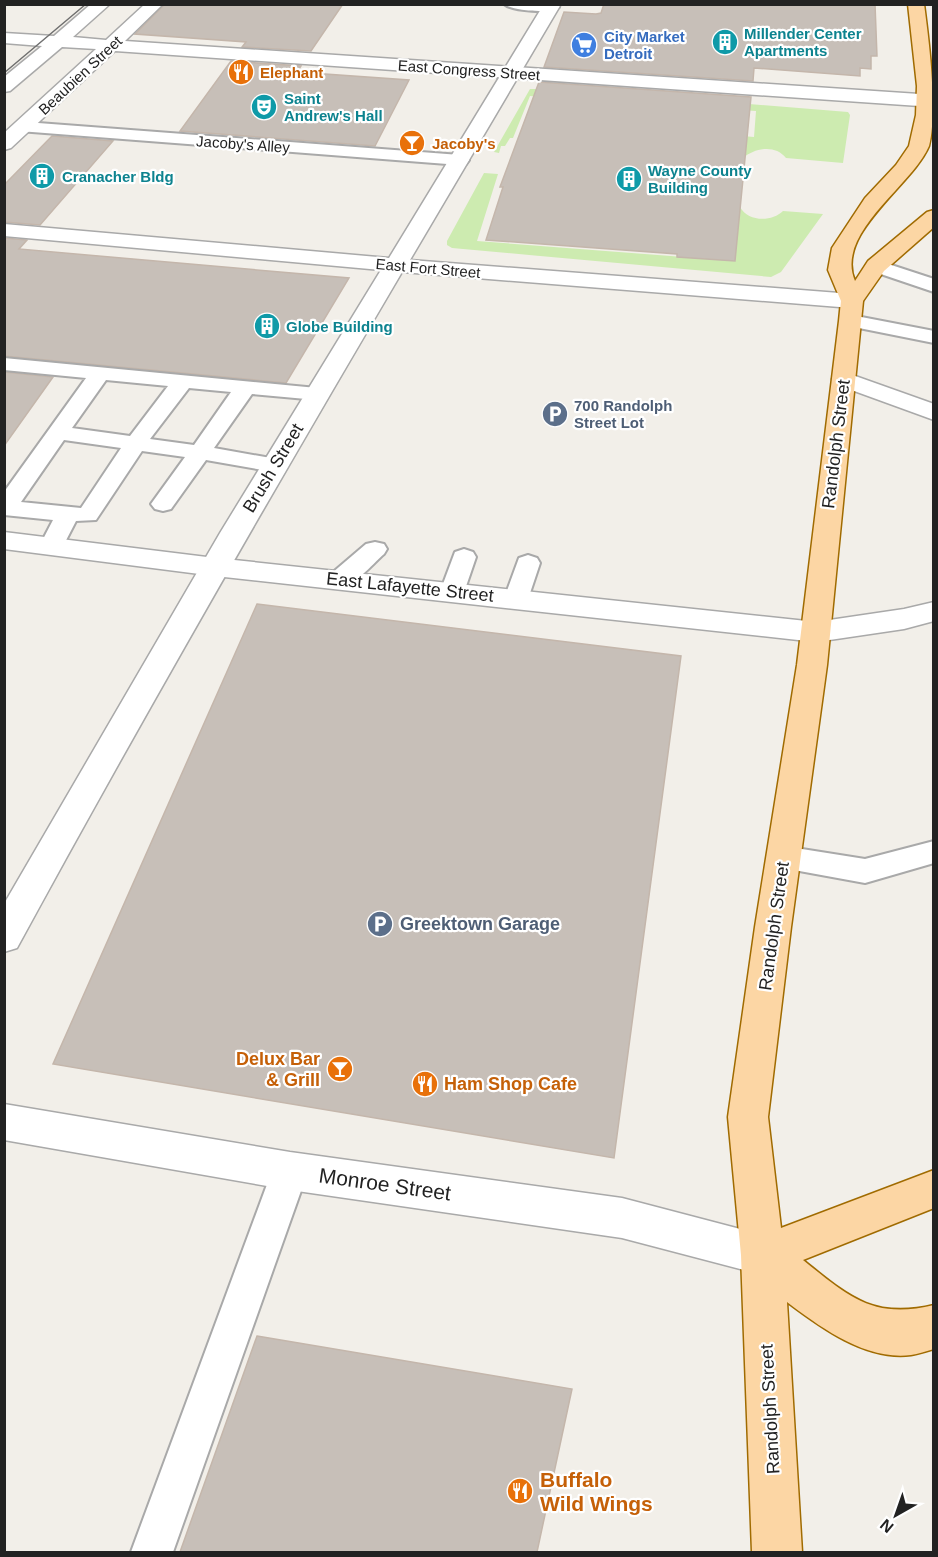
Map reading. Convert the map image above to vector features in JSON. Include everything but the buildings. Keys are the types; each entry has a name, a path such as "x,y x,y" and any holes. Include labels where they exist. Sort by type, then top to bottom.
{"main road":[{"name":"Randolph Street","path":"777,1552 763,1255 748,1117 816,632 844,379 851,311 839,270 843,248 872,202 926,142 925,116 929,101 916,4"},
{"name":"Randolph Street","path":"851,311 876,266 933,216"},
{"path":"763,1255 933,1189"},
{"name":"Monroe Street","path":"763,1255 853,1323 884,1334 916,1332 933,1327"}],"street":[{"path":"4,87 102,4"},
{"name":"Beaubien Street","path":"4,144 25,127 65,70 112,45 155,4"},
{"name":"Brush Street","path":"4,938 121,728 274,465 553,6"},
{"name":"East Congress Street","path":"4,38 929,101"},
{"path":"28,68 65,70"},
{"name":"East Fort Street","path":"4,231 397,265 851,311"},
{"path":"844,379 933,413"},
{"name":"East Lafayette Street","path":"4,540 215,567 816,632 904,619 933,611"},
{"name":"Monroe Street","path":"4,1122 290,1171 622,1218 763,1255"}],"lane":[{"path":"511,4 553,6"},
{"name":"Jacoby's Alley","path":"25,127 460,160"},
{"path":"876,266 933,286"},
{"path":"851,311 933,338"},
{"path":"4,364 317,394"},
{"path":"100,374 5,508 88,515 135,444 183,381"},
{"path":"164,504 246,387"},
{"path":"58,433 200,452 274,465"},
{"path":"52,545 68,514"},
{"path":"341,579 375,549"},
{"path":"453,592 464,557"},
{"path":"517,598 528,563"},
{"path":"783,857 865,872 933,852"},
{"path":"152,1552 290,1171"}],"green space":[{"path":"530,89 623,95 620,103 530,96 513,138 510,138 505,146 501,146 499,153 494,152"},
{"path":"664,97 848,112 850,115 843,163 786,158 771,149 759,150 743,158 742,136 754,137 756,111 662,105"},
{"path":"484,173 498,174 477,241 735,261 740,207 749,216 760,219 773,217 783,211 823,214 781,272 771,277 452,248 447,245 447,241"}],"tram line":[{"path":"4,73 86,4"}],"place":[{"name":"Millender Center Apartments","path":"725,42"},
{"name":"City Market Detroit","path":"584,45"},
{"name":"Elephant","path":"241,72"},
{"name":"Saint Andrew's Hall","path":"264,107"},
{"name":"Jacoby's","path":"412,143"},
{"name":"Cranacher Bldg","path":"42,176"},
{"name":"Wayne County Building","path":"629,179"},
{"name":"Globe Building","path":"267,326"},
{"name":"700 Randolph Street Lot","path":"555,414"},
{"name":"Greektown Garage","path":"380,924"},
{"name":"Delux Bar & Grill","path":"340,1069"},
{"name":"Ham Shop Cafe","path":"425,1084"},
{"name":"Buffalo Wild Wings","path":"520,1491"}]}
